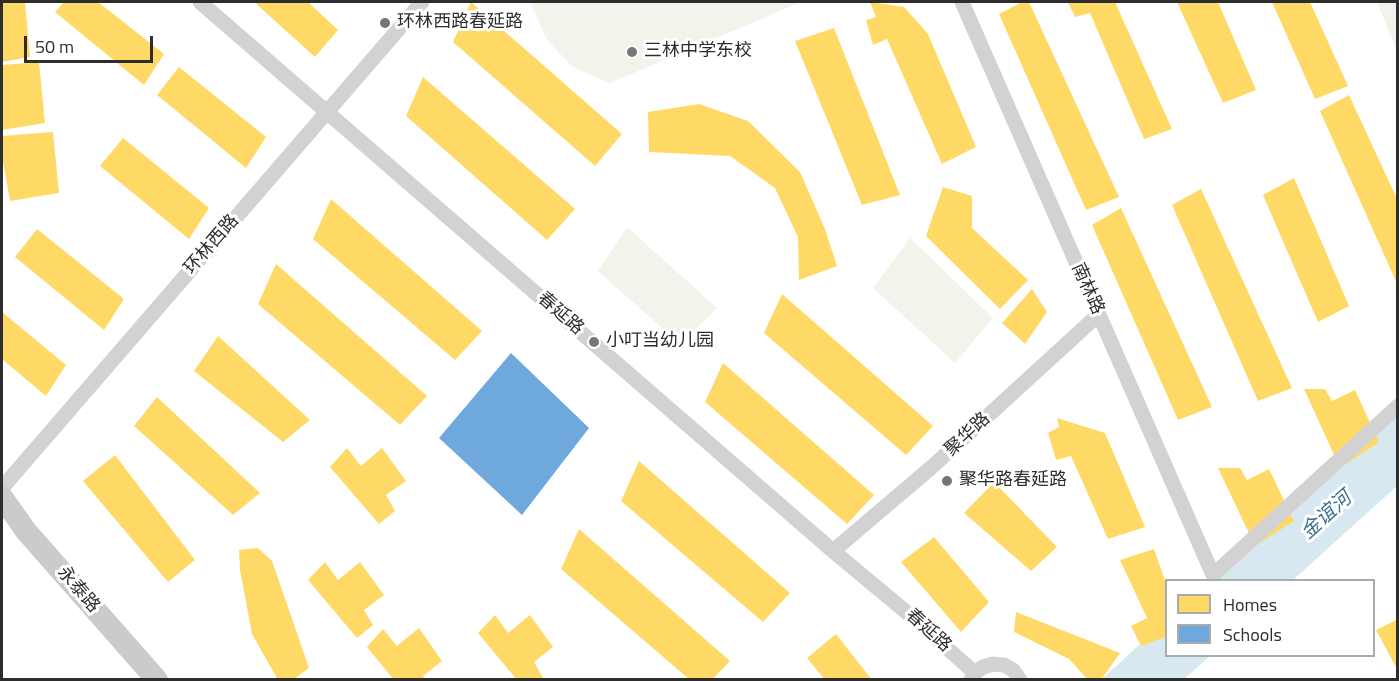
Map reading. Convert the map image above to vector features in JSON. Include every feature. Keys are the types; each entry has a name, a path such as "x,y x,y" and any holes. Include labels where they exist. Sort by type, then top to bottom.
{"street":[{"name":"春延路","path":"200,2 905,611 973,676"},
{"name":"环林西路","path":"2,488 422,2"},
{"name":"南林路","path":"962,2 1213,575 1398,405"},
{"name":"聚华路","path":"834,551 933,466 1098,315"},
{"name":"永泰路","path":"2,497 26,531 157,680"},
{"path":"973,676 983,667 993,664 1004,665 1013,670 1020,680"}],"shaded area":[{"name":"三林中学东校","path":"530,2 801,2 610,83 573,67 547,40"},
{"path":"1377,2 1397,2 1397,52"},
{"path":"627,227 717,308 680,344 598,271"},
{"path":"910,238 993,318 955,363 873,288"}],"water":[{"name":"金谊河","path":"1397,409 1397,486 1294,579 1211,579"},
{"path":"1165,621 1165,657 1209,657 1184,679 1101,680"}],"building: Homes":[{"path":"2,2 25,2 30,57 2,62"},
{"path":"64,2 98,2 164,54 144,85 55,12"},
{"path":"254,2 308,2 338,30 315,57"},
{"path":"471,2 622,134 595,166 453,42"},
{"path":"870,2 904,7 928,34 976,147 942,164 887,39 873,45 866,20 876,17"},
{"path":"1022,2 1029,2 1119,197 1086,210 999,14"},
{"path":"1068,2 1115,2 1172,129 1144,139 1090,13 1075,17"},
{"path":"1177,2 1218,2 1256,90 1223,103"},
{"path":"1272,2 1310,2 1348,86 1315,99"},
{"path":"834,28 900,195 862,205 795,41"},
{"path":"39,62 45,123 2,130 2,65"},
{"path":"179,67 266,137 246,168 157,95"},
{"path":"423,77 575,209 547,240 406,116"},
{"path":"1349,95 1398,201 1398,286 1320,111"},
{"path":"699,104 748,121 800,172 825,229 837,266 799,280 798,237 775,188 730,156 649,152 648,112"},
{"path":"53,132 59,193 10,201 2,156 2,136"},
{"path":"123,138 209,208 189,239 100,166"},
{"path":"1294,178 1349,306 1318,322 1263,195"},
{"path":"943,187 972,196 972,228 1028,280 1000,309 926,236"},
{"path":"1201,189 1292,388 1258,401 1172,205"},
{"path":"331,199 482,331 455,360 313,239"},
{"path":"1121,208 1212,407 1178,420 1092,225"},
{"path":"37,229 124,299 104,330 15,257"},
{"path":"276,264 427,396 400,425 258,304"},
{"path":"1032,289 1047,312 1025,344 1002,323"},
{"path":"782,294 933,426 906,455 764,333"},
{"path":"2,312 66,365 46,396 2,359"},
{"path":"218,336 310,420 283,442 194,371"},
{"path":"723,363 874,495 847,524 705,402"},
{"path":"1304,389 1325,389 1332,401 1355,390 1379,442 1340,468"},
{"path":"157,397 260,493 233,515 134,426"},
{"path":"1057,418 1105,433 1145,527 1108,539 1071,456 1056,460 1048,433 1059,427"},
{"path":"347,448 361,466 382,448 406,481 386,495 395,511 379,524 330,467"},
{"path":"115,455 195,560 168,582 83,481"},
{"path":"639,461 790,593 763,622 621,501"},
{"path":"1218,468 1240,468 1247,480 1269,469 1294,521 1255,546"},
{"path":"994,482 1057,547 1031,571 964,513"},
{"path":"579,529 730,661 712,680 690,680 561,569"},
{"path":"934,537 989,602 961,632 901,562"},
{"path":"258,548 272,561 309,668 293,680 278,680 252,634 240,570 239,550"},
{"path":"1154,549 1165,580 1165,637 1141,646 1131,626 1147,618 1120,560"},
{"path":"325,562 338,580 360,562 384,595 364,610 373,625 357,638 308,580"},
{"path":"1016,612 1120,653 1101,680 1088,680 1069,659 1014,632"},
{"path":"495,615 508,633 530,615 553,647 534,662 543,678 541,680 517,680 478,633"},
{"path":"1398,619 1398,671 1376,630"},
{"path":"419,628 442,661 423,676 425,680 394,680 367,647 383,629 397,646"},
{"path":"836,634 872,680 825,680 807,658"}],"building: Schools":[{"path":"511,353 589,428 522,515 439,438"}],"place":[{"name":"环林西路春延路","path":"385,23"},
{"name":"三林中学东校","path":"632,52"},
{"name":"小叮当幼儿园","path":"594,342"},
{"name":"聚华路春延路","path":"947,481"}]}
